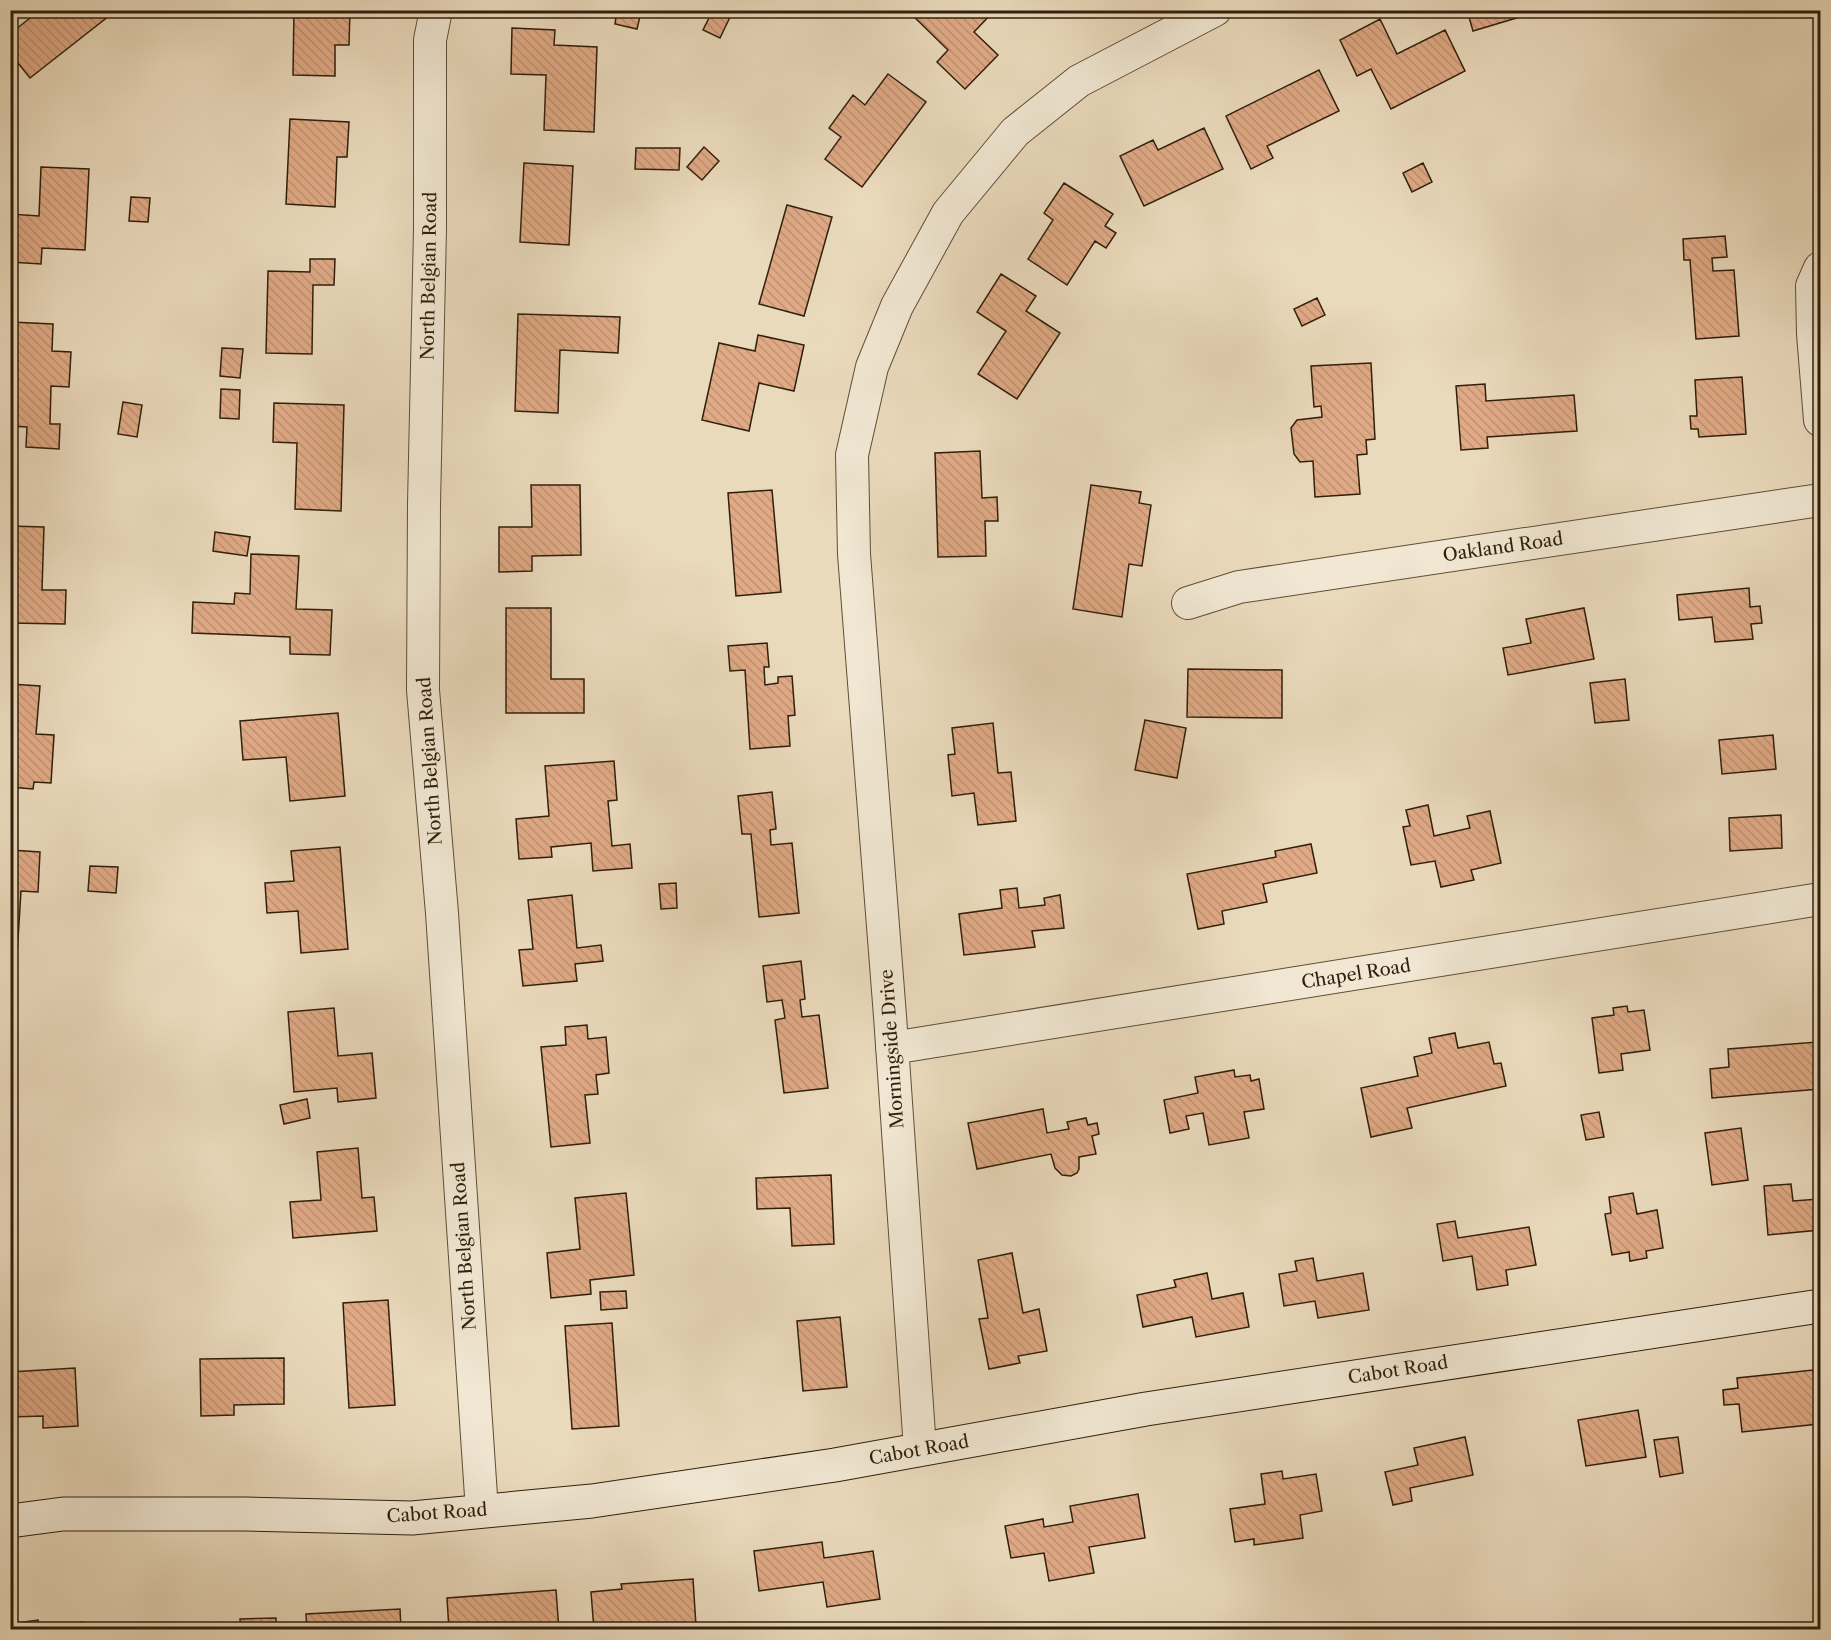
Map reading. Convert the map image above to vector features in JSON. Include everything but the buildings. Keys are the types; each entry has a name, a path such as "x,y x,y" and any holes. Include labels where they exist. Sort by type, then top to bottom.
{"street":[{"name":"North Belgian Road","path":"436,10 430,40 430,229 424,492 423,690 443,925 482,1511"},
{"name":"Morningside Drive","path":"920,1449 854,554 852,454 872,367 897,306 948,213 1015,132 1079,81 1215,10"},
{"path":"1821,268 1812,286 1813,334 1821,420"},
{"name":"Oakland Road","path":"1188,603 1239,587 1821,500"},
{"name":"Chapel Road","path":"892,1048 1821,899"},
{"name":"Cabot Road","path":"10,1521 63,1514 245,1514 412,1518 592,1501 835,1465 1146,1409 1821,1306"}]}
